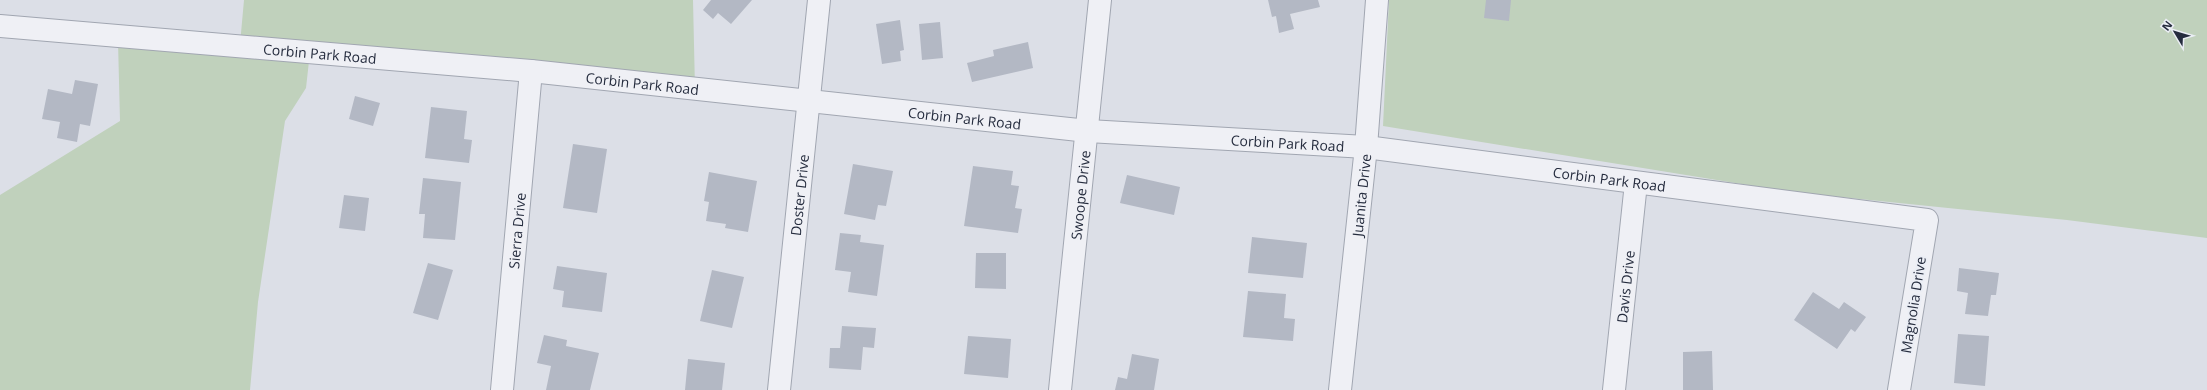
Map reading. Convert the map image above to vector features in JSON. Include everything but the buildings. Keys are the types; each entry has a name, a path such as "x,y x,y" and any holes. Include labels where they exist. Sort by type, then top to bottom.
{"street":[{"name":"Doster Drive","path":"779,390 810,100 819,0"},
{"name":"Swoope Drive","path":"1060,390 1088,130 1100,0"},
{"name":"Juanita Drive","path":"1340,390 1366,147 1377,0"},
{"name":"Corbin Park Road","path":"0,26 531,71 1088,130 1366,147 1927,220"},
{"name":"Sierra Drive","path":"502,390 531,71"},
{"name":"Davis Drive","path":"1614,390 1636,183"},
{"name":"Magnolia Drive","path":"1899,390 1927,220"}],"green space":[{"path":"244,0 693,0 695,89 309,61 306,88 285,121 258,302 250,390 0,390 0,195 120,121 118,41 239,55"},
{"path":"1389,0 2207,0 2207,238 2067,220 1791,192 1383,126"}]}
